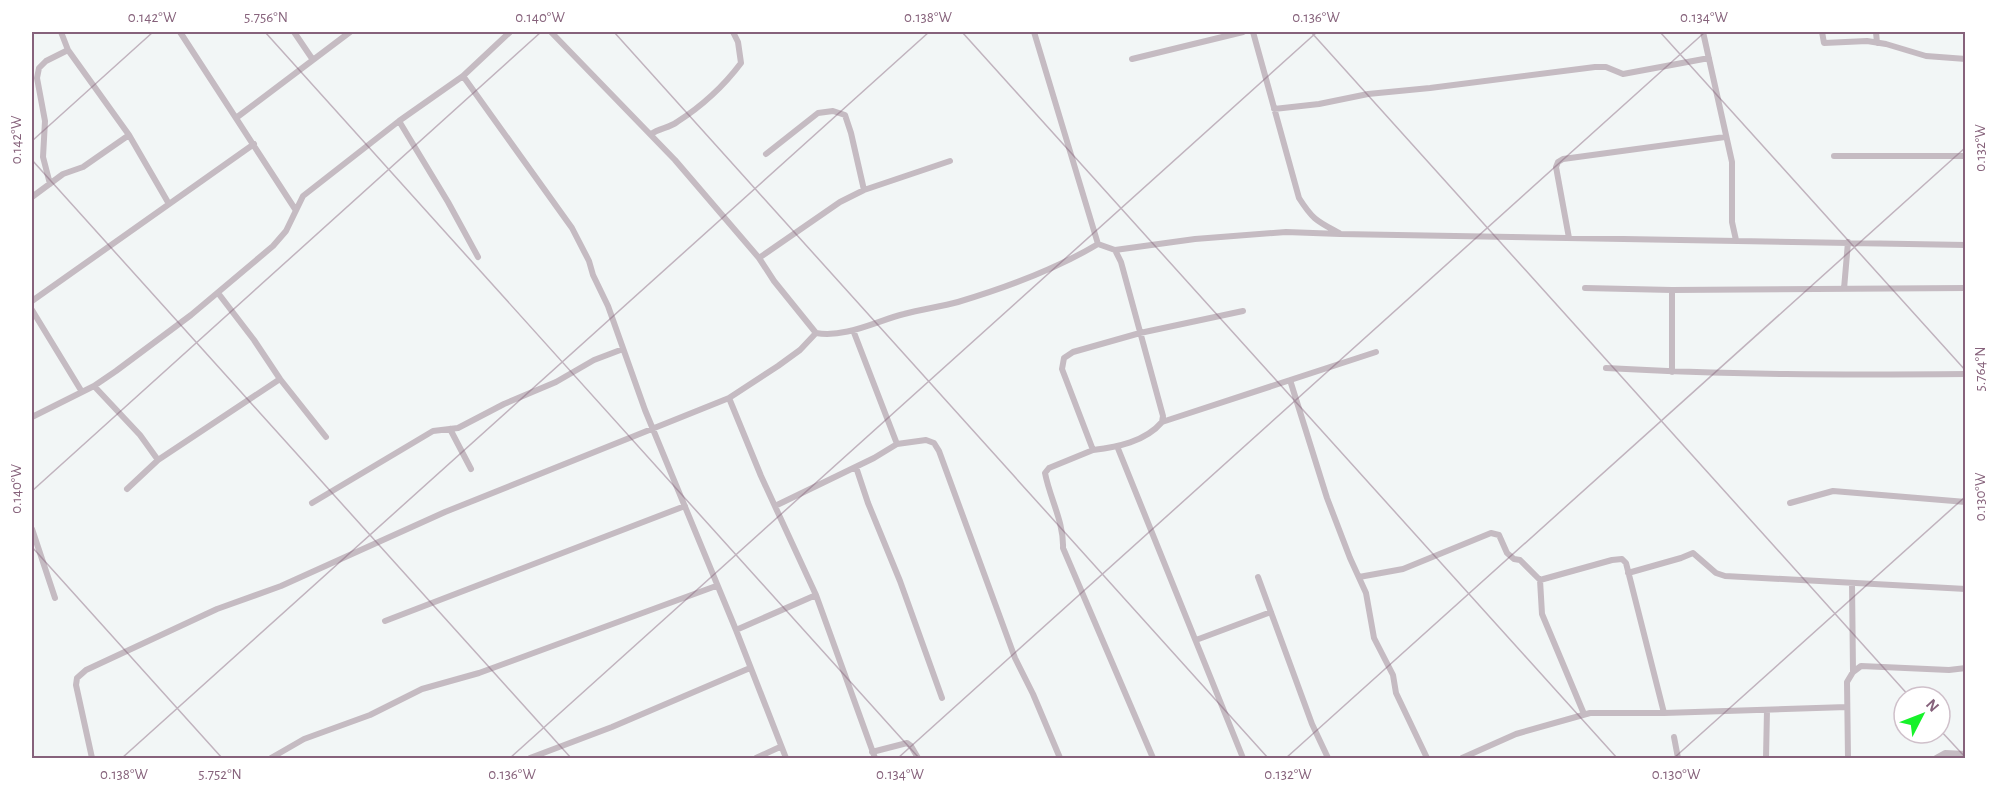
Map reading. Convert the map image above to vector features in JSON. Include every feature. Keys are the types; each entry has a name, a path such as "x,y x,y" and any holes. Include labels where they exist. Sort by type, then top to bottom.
{"street":[{"path":"61,32 68,50 129,135 168,204"},
{"path":"180,32 295,209"},
{"path":"294,32 313,60"},
{"path":"236,118 350,32"},
{"path":"32,417 94,386 145,350 218,293 273,246 286,231 303,196 399,121 464,76 510,32"},
{"path":"551,32 651,134 759,258 774,281 816,333 830,335 904,314 959,302 1063,264 1098,244 1115,250 1195,239 1286,231 1340,234 1965,245"},
{"path":"651,134 674,124 726,83 741,63 738,42 733,32"},
{"path":"1034,32 1098,244"},
{"path":"1132,59 1243,32"},
{"path":"1253,32 1299,198 1309,214 1319,224 1340,234"},
{"path":"1703,32 1732,162 1732,222 1736,240"},
{"path":"1822,32 1824,43 1867,41 1926,56 1965,59"},
{"path":"1876,32 1877,43"},
{"path":"50,184 43,157 45,121 37,78 39,68 46,61 68,50"},
{"path":"1274,109 1319,104 1368,94 1595,67 1606,67 1623,74 1709,58"},
{"path":"464,76 572,228 589,261 653,428 786,759"},
{"path":"766,154 818,113 833,111 845,116 864,190"},
{"path":"399,121 478,257"},
{"path":"32,197 63,174 83,167 129,135"},
{"path":"1569,238 1556,166 1558,162 1563,159 1725,137"},
{"path":"32,301 254,144"},
{"path":"1834,156 1965,156"},
{"path":"759,258 827,211 864,190 950,161"},
{"path":"1844,289 1848,242"},
{"path":"1115,250 1121,262 1163,416 1162,422"},
{"path":"1585,288 1672,290 1965,288"},
{"path":"1672,290 1672,372"},
{"path":"218,293 280,379 326,437"},
{"path":"32,310 82,392"},
{"path":"1093,450 1062,369 1064,358 1073,352 1140,333 1243,311"},
{"path":"852,330 897,444"},
{"path":"92,759 76,685 77,678 86,670 217,609 280,586 445,512 729,398 800,350 816,333"},
{"path":"312,503 433,430 458,428 504,404 556,382 594,360 623,349"},
{"path":"1153,759 1063,548 1064,534 1045,472 1049,468 1093,450 1117,446 1145,436 1162,422 1376,352"},
{"path":"1606,368 1672,372 1965,374"},
{"path":"127,489 158,460 280,379"},
{"path":"1290,380 1327,498 1369,600 1370,622 1374,638 1392,675 1395,693 1427,759"},
{"path":"94,386 140,435 158,460"},
{"path":"729,398 816,595 874,755 907,743 918,759"},
{"path":"450,429 471,469"},
{"path":"775,506 856,467 897,444 926,440 934,443 939,451 1015,658 1060,759"},
{"path":"1117,446 1243,759"},
{"path":"856,467 942,698"},
{"path":"1790,503 1833,491 1965,502"},
{"path":"385,621 685,506"},
{"path":"32,529 55,598"},
{"path":"1359,577 1403,569 1495,532 1500,535 1507,553 1514,559 1520,560 1540,580 1542,614 1584,714"},
{"path":"1628,573 1693,553 1716,573 1725,576 1965,589"},
{"path":"1540,580 1612,560 1622,559 1626,563 1664,713"},
{"path":"1258,577 1312,724 1328,759"},
{"path":"1852,583 1853,672"},
{"path":"271,759 304,739 370,715 422,689 479,673 716,586"},
{"path":"736,630 816,595"},
{"path":"1196,640 1271,612"},
{"path":"1848,759 1847,682 1853,672 1861,666 1949,670 1965,668"},
{"path":"530,759 750,668"},
{"path":"1462,759 1516,734 1590,712 1664,713 1847,707"},
{"path":"1766,759 1767,710"},
{"path":"1674,737 1678,759"},
{"path":"756,759 780,747"},
{"path":"1936,759 1945,753 1965,754"}]}
